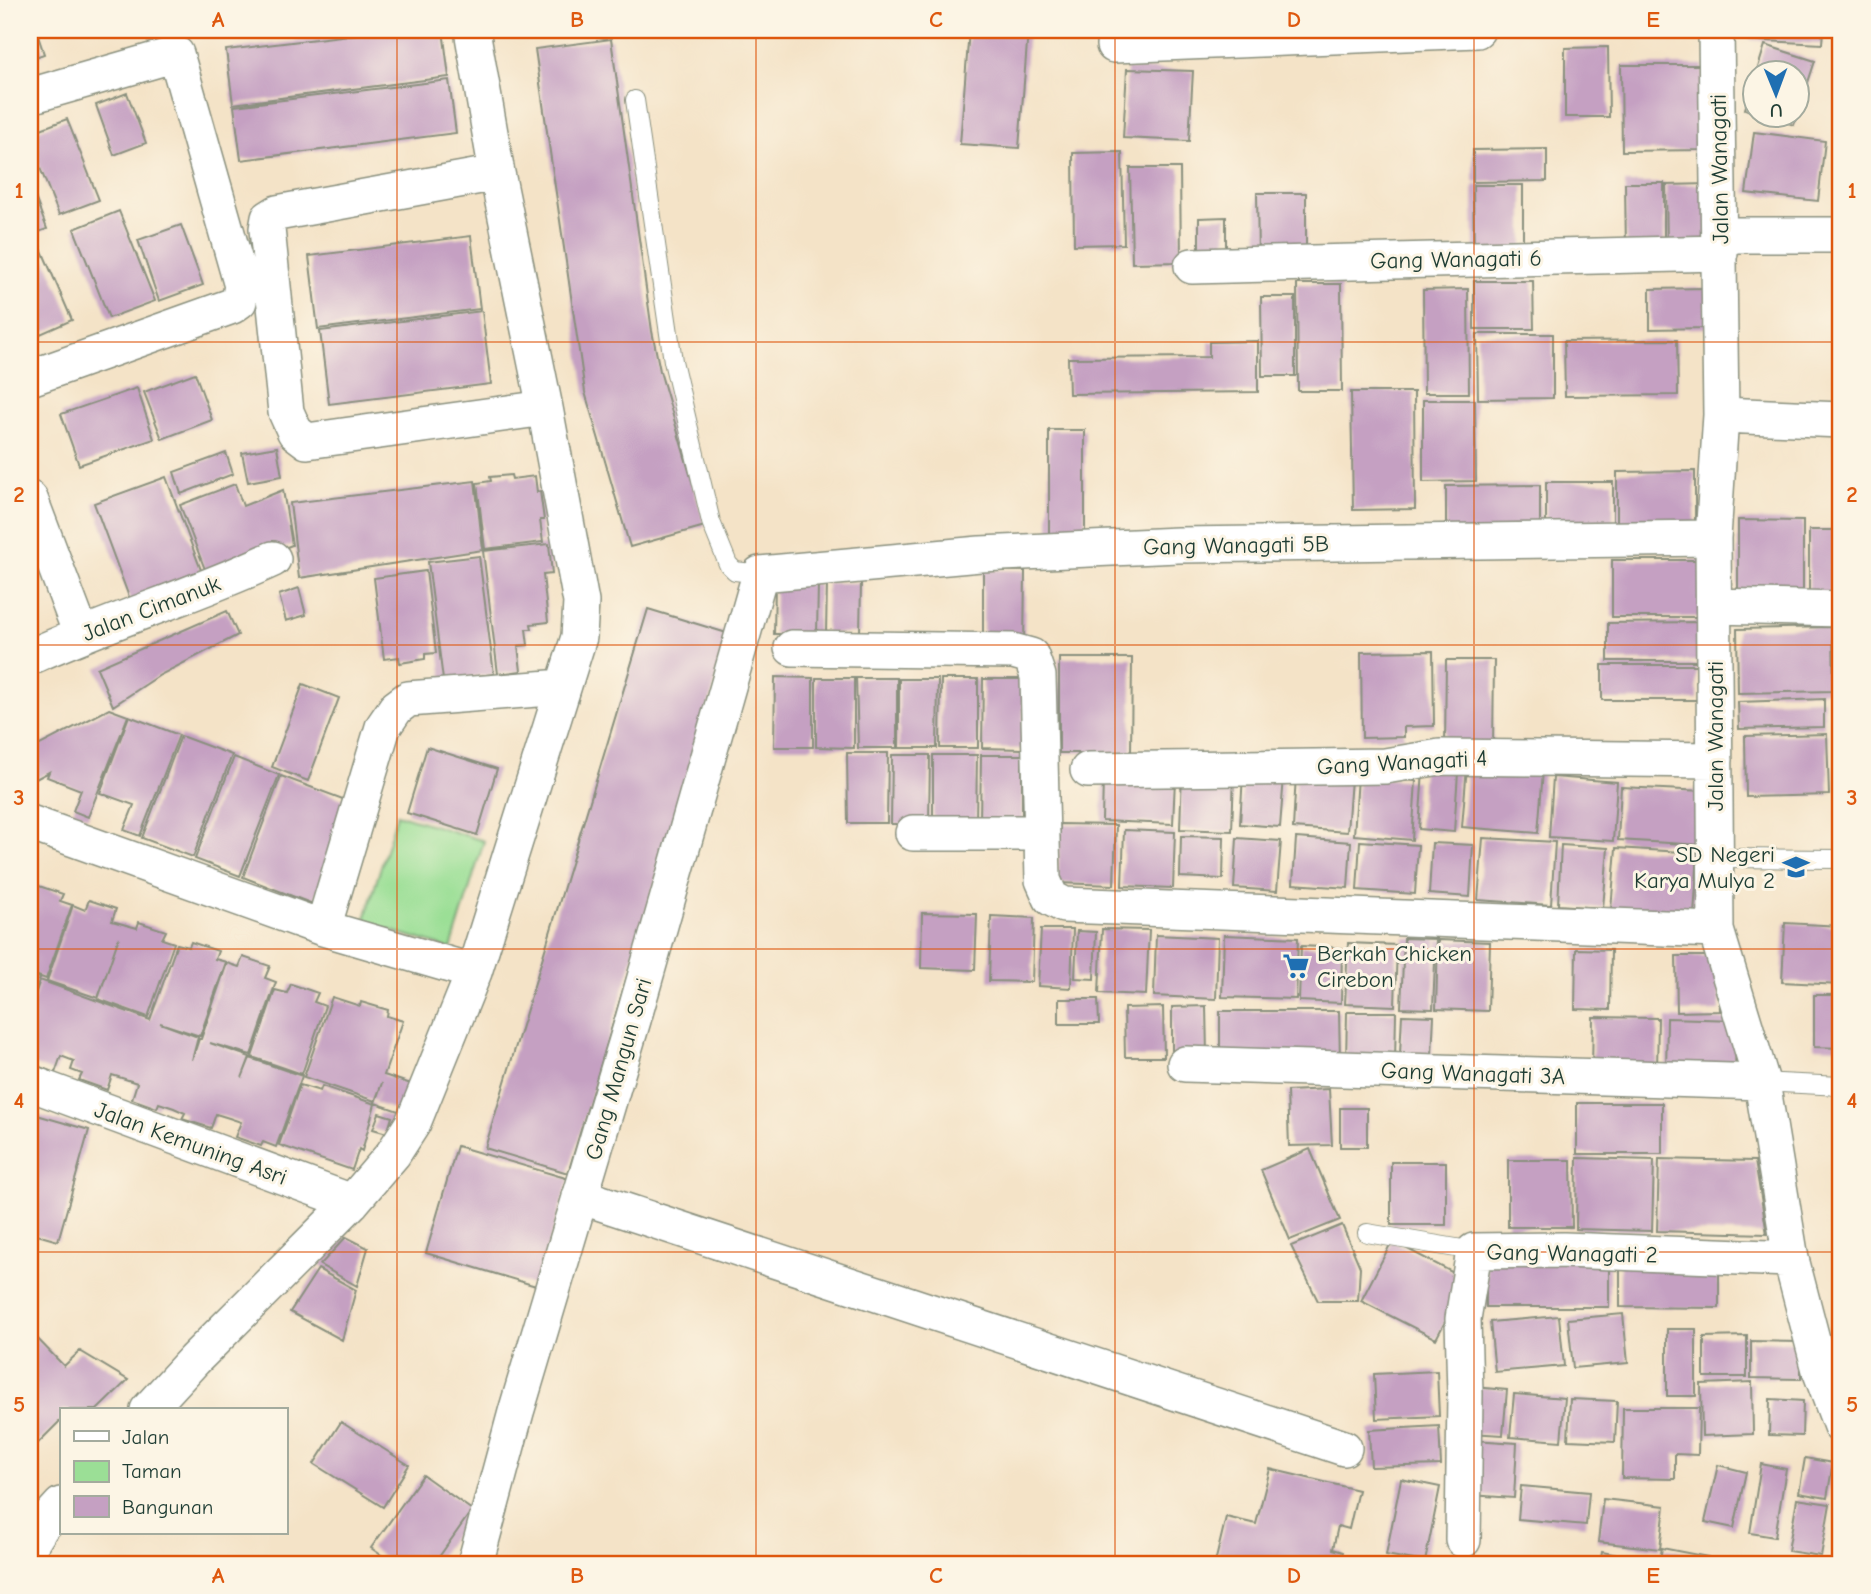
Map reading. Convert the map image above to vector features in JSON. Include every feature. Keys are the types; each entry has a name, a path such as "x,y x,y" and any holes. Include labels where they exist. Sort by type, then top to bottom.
{"street":[{"path":"150,1408 194,1360 352,1202 393,1154 413,1123 474,972 579,637 581,602 497,173 472,30"},
{"path":"1114,45 1477,30"},
{"name":"Jalan Wanagati","path":"1716,30 1721,415 1713,538 1716,930 1762,1082 1791,1259 1820,1370 1841,1426"},
{"path":"30,96 176,54 242,286 239,301 232,306 30,378"},
{"path":"497,173 276,213 269,218 267,229 286,412 295,432 307,441 545,408"},
{"name":"Gang Wanagati 6","path":"1192,266 1720,244 1841,235"},
{"path":"1721,415 1841,420"},
{"path":"30,499 81,634"},
{"name":"Gang Wanagati 5B","path":"760,574 980,554 1178,545 1713,538"},
{"name":"Jalan Cimanuk","path":"30,657 81,634 221,583 272,559"},
{"name":"Gang Mangun Sari","path":"474,1564 760,574"},
{"path":"1714,606 1841,609"},
{"path":"792,648 1013,650 1031,656 1038,676 1043,880 1051,898 1064,905 1716,930"},
{"path":"323,928 383,727 396,708 408,699 563,687"},
{"name":"Gang Wanagati 4","path":"1088,770 1385,766 1440,757 1716,760"},
{"path":"30,823 323,928 474,972"},
{"path":"913,834 1042,833"},
{"name":"Gang Wanagati 3A","path":"1185,1064 1762,1082"},
{"name":"Jalan Kemuning Asri","path":"30,1083 352,1202"},
{"path":"580,1196 1344,1448"},
{"name":"Gang Wanagati 2","path":"1463,1540 1463,1319 1474,1251 1564,1250 1791,1259"},
{"path":"30,1545 41,1527 60,1506"}],"lane":[{"path":"635,100 673,361 711,522 728,564 735,571 760,574"},
{"path":"1716,858 1841,859"},
{"path":"1762,1082 1841,1086"},
{"path":"1367,1233 1474,1251"}],"green space":[{"path":"397,814 484,841 451,949 364,922"}],"building":[{"path":"30,30 36,30 44,54 30,59"},
{"path":"391,30 443,30 449,77 233,104 226,50"},
{"path":"969,30 1028,30 1019,148 960,144"},
{"path":"1749,30 1823,30 1822,44 1749,40"},
{"path":"611,39 652,331 660,371 705,526 630,547 585,392 535,49"},
{"path":"1765,45 1812,60 1760,60"},
{"path":"1608,47 1609,117 1565,117 1565,48"},
{"path":"1621,65 1703,65 1704,150 1622,151"},
{"path":"1127,69 1193,71 1189,141 1123,138"},
{"path":"449,80 456,133 241,160 234,106"},
{"path":"127,93 146,143 114,155 96,105"},
{"path":"67,119 99,200 59,215 30,143 30,133"},
{"path":"1754,132 1825,141 1818,201 1746,193"},
{"path":"1547,149 1547,181 1473,182 1473,150"},
{"path":"1122,152 1124,244 1074,245 1073,153"},
{"path":"1130,168 1180,168 1181,262 1132,263"},
{"path":"1625,183 1664,183 1664,250 1626,250"},
{"path":"30,184 47,229 30,235"},
{"path":"1709,184 1710,250 1667,250 1666,185"},
{"path":"1473,185 1523,185 1523,251 1474,252"},
{"path":"1257,193 1306,193 1306,255 1258,256"},
{"path":"119,211 155,301 109,318 74,229"},
{"path":"1226,217 1226,249 1199,250 1199,218"},
{"path":"181,225 203,285 159,301 138,240"},
{"path":"471,236 480,309 318,329 309,256"},
{"path":"40,246 72,320 36,336 30,321 30,250"},
{"path":"1474,281 1533,281 1534,329 1474,329"},
{"path":"1297,284 1341,284 1342,391 1298,391"},
{"path":"1707,288 1707,328 1650,329 1650,289"},
{"path":"1468,289 1469,393 1424,393 1423,290"},
{"path":"1261,297 1295,297 1295,376 1262,376"},
{"path":"482,311 491,384 329,404 320,331"},
{"path":"1477,334 1553,334 1553,398 1478,399"},
{"path":"1677,340 1678,395 1565,396 1564,341"},
{"path":"1258,341 1258,392 1069,394 1068,358 1209,357 1209,342"},
{"path":"195,373 212,420 162,439 144,392"},
{"path":"137,388 154,439 79,465 61,414"},
{"path":"1351,392 1414,392 1415,509 1353,510"},
{"path":"1423,400 1475,400 1476,481 1423,482"},
{"path":"1049,430 1085,430 1085,542 1049,542"},
{"path":"277,447 282,476 248,482 242,453"},
{"path":"226,453 233,474 181,494 174,472"},
{"path":"1695,471 1695,529 1617,529 1617,472"},
{"path":"511,475 512,479 535,476 544,520 540,520 543,542 485,549 477,483 491,481 490,477"},
{"path":"166,477 204,578 132,605 94,503"},
{"path":"475,481 483,550 299,578 290,503"},
{"path":"1546,482 1613,482 1613,531 1546,532"},
{"path":"235,484 243,506 283,490 292,545 208,577 180,505"},
{"path":"1540,485 1540,532 1446,533 1446,486"},
{"path":"1738,520 1803,521 1803,600 1738,600"},
{"path":"1809,530 1841,530 1841,603 1809,602"},
{"path":"549,544 552,574 543,575 548,622 531,624 532,629 526,629 528,645 518,646 521,671 498,674 483,551"},
{"path":"479,556 494,674 443,680 428,562"},
{"path":"1612,560 1704,560 1704,617 1612,617"},
{"path":"983,570 1025,571 1024,645 983,644"},
{"path":"426,571 436,653 425,654 425,659 400,663 399,657 384,659 374,578"},
{"path":"827,583 861,583 860,633 826,633"},
{"path":"775,584 818,584 817,634 774,634"},
{"path":"299,588 306,615 286,621 279,595"},
{"path":"648,609 730,634 568,1173 485,1148"},
{"path":"227,611 238,635 160,675 113,706 97,668"},
{"path":"1700,622 1700,661 1608,661 1608,623"},
{"path":"1833,627 1834,691 1738,693 1737,629"},
{"path":"1433,651 1434,726 1404,727 1404,737 1362,738 1361,652"},
{"path":"1059,658 1132,658 1131,753 1059,753"},
{"path":"1446,660 1494,660 1493,748 1445,748"},
{"path":"1602,665 1697,665 1697,700 1602,700"},
{"path":"775,677 813,678 813,747 774,747"},
{"path":"816,678 854,678 854,748 816,747"},
{"path":"856,678 897,678 897,748 858,748"},
{"path":"899,679 938,679 937,748 899,748"},
{"path":"941,679 978,679 978,748 940,748"},
{"path":"983,679 1024,679 1023,749 982,748"},
{"path":"303,684 339,698 308,781 272,767"},
{"path":"1824,699 1824,727 1739,729 1738,702"},
{"path":"109,709 128,716 88,817 73,811 81,790 47,777 49,772 30,782 30,750"},
{"path":"1836,709 1841,709 1841,799 1839,799"},
{"path":"129,716 179,735 140,836 124,830 134,805 100,793"},
{"path":"1827,734 1829,795 1746,797 1745,736"},
{"path":"181,736 232,755 193,857 142,838"},
{"path":"427,747 497,769 477,835 407,813"},
{"path":"847,753 888,753 887,823 848,823"},
{"path":"892,755 930,755 929,824 891,824"},
{"path":"933,755 977,755 976,824 933,824"},
{"path":"981,755 1022,755 1022,825 980,824"},
{"path":"234,757 279,775 240,876 195,859"},
{"path":"1467,766 1543,771 1538,833 1462,827"},
{"path":"1423,770 1458,772 1454,832 1419,829"},
{"path":"1182,772 1234,774 1232,831 1180,829"},
{"path":"1243,775 1284,777 1280,827 1240,824"},
{"path":"1296,775 1351,779 1347,832 1293,828"},
{"path":"281,776 351,802 313,904 243,877"},
{"path":"1103,777 1175,779 1173,824 1102,821"},
{"path":"1358,777 1416,781 1412,840 1354,835"},
{"path":"1553,777 1617,782 1613,841 1549,837"},
{"path":"1621,787 1704,791 1702,845 1618,840"},
{"path":"1060,824 1116,825 1114,885 1058,883"},
{"path":"1124,830 1175,832 1173,888 1122,886"},
{"path":"1181,836 1224,837 1223,879 1180,877"},
{"path":"1237,838 1281,841 1277,891 1234,888"},
{"path":"1296,838 1351,842 1348,888 1293,884"},
{"path":"1483,838 1555,842 1551,905 1478,900"},
{"path":"1360,841 1418,845 1415,894 1357,890"},
{"path":"1432,843 1473,845 1470,897 1429,894"},
{"path":"1561,845 1608,848 1603,908 1558,905"},
{"path":"1616,848 1698,853 1694,915 1611,910"},
{"path":"36,885 63,894 60,901 72,905 46,979 30,973 30,888 35,890"},
{"path":"89,900 116,909 112,921 137,928 139,922 166,931 162,939 174,943 148,1017 98,999 119,937 98,998 47,981 73,905 85,910"},
{"path":"922,913 977,914 975,970 921,968"},
{"path":"991,916 1034,918 1032,982 989,981"},
{"path":"1785,923 1841,926 1841,985 1782,982"},
{"path":"1041,929 1073,929 1071,988 1038,986"},
{"path":"1102,929 1149,930 1146,995 1099,993"},
{"path":"1077,931 1096,932 1094,979 1075,978"},
{"path":"1156,935 1218,938 1216,999 1154,996"},
{"path":"1224,935 1298,938 1296,999 1222,997"},
{"path":"1404,938 1436,939 1433,1009 1401,1008"},
{"path":"1438,940 1490,942 1488,1011 1436,1009"},
{"path":"191,942 218,951 215,959 226,962 200,1036 160,1023 198,1037 192,1060 227,963 239,967 243,957 270,966 265,978 276,982 251,1055 210,1043 250,1057 242,1078 250,1058 302,1076 276,1147 263,1142 261,1146 235,1137 241,1122 216,1114 211,1128 182,1119 185,1113 174,1108 159,1103 157,1108 132,1099 137,1083 112,1075 107,1090 79,1080 82,1074 71,1070 74,1061 61,1056 55,1073 30,1063 30,1010 40,980 150,1020 177,944 189,947"},
{"path":"1348,943 1397,945 1395,1006 1345,1004"},
{"path":"1301,946 1342,948 1341,1003 1299,1001"},
{"path":"1576,949 1611,950 1610,1010 1575,1009"},
{"path":"1676,956 1718,956 1720,1011 1677,1012"},
{"path":"30,974 40,978 30,1004"},
{"path":"291,984 318,993 314,1002 325,1006 302,1074 252,1057 275,990 287,993"},
{"path":"1814,995 1841,995 1841,1048 1814,1047"},
{"path":"332,997 360,1006 361,1002 388,1010 387,1016 403,1021 384,1075 411,1084 404,1113 375,1103 382,1083 375,1101 304,1077"},
{"path":"1059,999 1098,999 1099,1024 1059,1024"},
{"path":"1206,1006 1207,1057 1172,1057 1172,1007"},
{"path":"1163,1007 1164,1057 1125,1057 1124,1008"},
{"path":"1220,1011 1339,1011 1340,1062 1220,1062"},
{"path":"1347,1012 1396,1012 1395,1061 1346,1061"},
{"path":"1402,1015 1434,1016 1432,1055 1400,1054"},
{"path":"1593,1017 1658,1018 1657,1071 1592,1069"},
{"path":"1667,1018 1736,1020 1735,1076 1666,1074"},
{"path":"300,1085 320,1091 322,1086 375,1104 362,1151 359,1149 352,1170 279,1145"},
{"path":"1329,1089 1332,1145 1289,1146 1287,1091"},
{"path":"1577,1103 1662,1103 1662,1154 1577,1154"},
{"path":"1340,1108 1367,1108 1367,1147 1340,1147"},
{"path":"30,1113 89,1130 58,1241 30,1233"},
{"path":"379,1113 392,1117 387,1133 373,1129"},
{"path":"457,1146 569,1179 536,1286 426,1253"},
{"path":"1310,1149 1340,1220 1290,1240 1261,1170"},
{"path":"1577,1158 1654,1160 1652,1231 1576,1229"},
{"path":"1659,1159 1755,1161 1767,1234 1657,1231"},
{"path":"1508,1160 1571,1160 1572,1227 1508,1227"},
{"path":"1391,1162 1446,1162 1446,1225 1391,1225"},
{"path":"1342,1225 1360,1267 1358,1301 1318,1301 1291,1246"},
{"path":"346,1237 368,1248 357,1286 320,1265"},
{"path":"1392,1241 1467,1280 1436,1339 1361,1301"},
{"path":"1486,1258 1609,1258 1609,1307 1486,1307"},
{"path":"1620,1262 1719,1262 1719,1308 1620,1307"},
{"path":"318,1269 356,1290 342,1340 290,1312"},
{"path":"1623,1314 1628,1363 1573,1368 1568,1319"},
{"path":"1559,1316 1564,1366 1495,1372 1490,1322"},
{"path":"1667,1329 1696,1329 1696,1396 1667,1396"},
{"path":"30,1331 64,1366 80,1351 128,1380 99,1408 60,1408 60,1421 36,1445 30,1439"},
{"path":"1747,1336 1747,1377 1704,1377 1704,1337"},
{"path":"1751,1341 1801,1342 1801,1379 1751,1378"},
{"path":"1437,1371 1439,1416 1376,1419 1374,1374"},
{"path":"1752,1382 1753,1434 1702,1436 1701,1384"},
{"path":"1473,1387 1507,1390 1503,1435 1470,1433"},
{"path":"1514,1394 1565,1398 1561,1441 1510,1437"},
{"path":"1570,1399 1617,1401 1615,1442 1568,1440"},
{"path":"1770,1399 1803,1401 1802,1436 1769,1435"},
{"path":"1623,1408 1699,1408 1698,1455 1675,1454 1675,1479 1622,1478"},
{"path":"341,1422 409,1465 383,1507 314,1464"},
{"path":"1439,1426 1441,1465 1371,1467 1369,1430"},
{"path":"1474,1440 1517,1443 1514,1498 1471,1495"},
{"path":"1805,1458 1833,1463 1827,1498 1799,1493"},
{"path":"1761,1464 1786,1469 1775,1537 1750,1533"},
{"path":"1718,1465 1746,1472 1734,1528 1705,1522"},
{"path":"1270,1469 1358,1490 1349,1529 1338,1526 1333,1549 1343,1552 1340,1564 1215,1563 1226,1517 1256,1524"},
{"path":"423,1475 472,1510 434,1564 394,1564 371,1548"},
{"path":"1401,1479 1440,1487 1425,1562 1386,1555"},
{"path":"1521,1486 1589,1492 1586,1525 1518,1519"},
{"path":"1603,1499 1665,1506 1660,1549 1598,1542"},
{"path":"1797,1499 1830,1504 1821,1556 1788,1551"},
{"path":"1662,1548 1708,1557 1706,1564 1659,1564"},
{"path":"1602,1552 1650,1561 1649,1564 1600,1564"}],"place":[{"name":"SD Negeri Karya Mulya 2","path":"1796,867"},
{"name":"Berkah Chicken Cirebon","path":"1296,966"}]}
